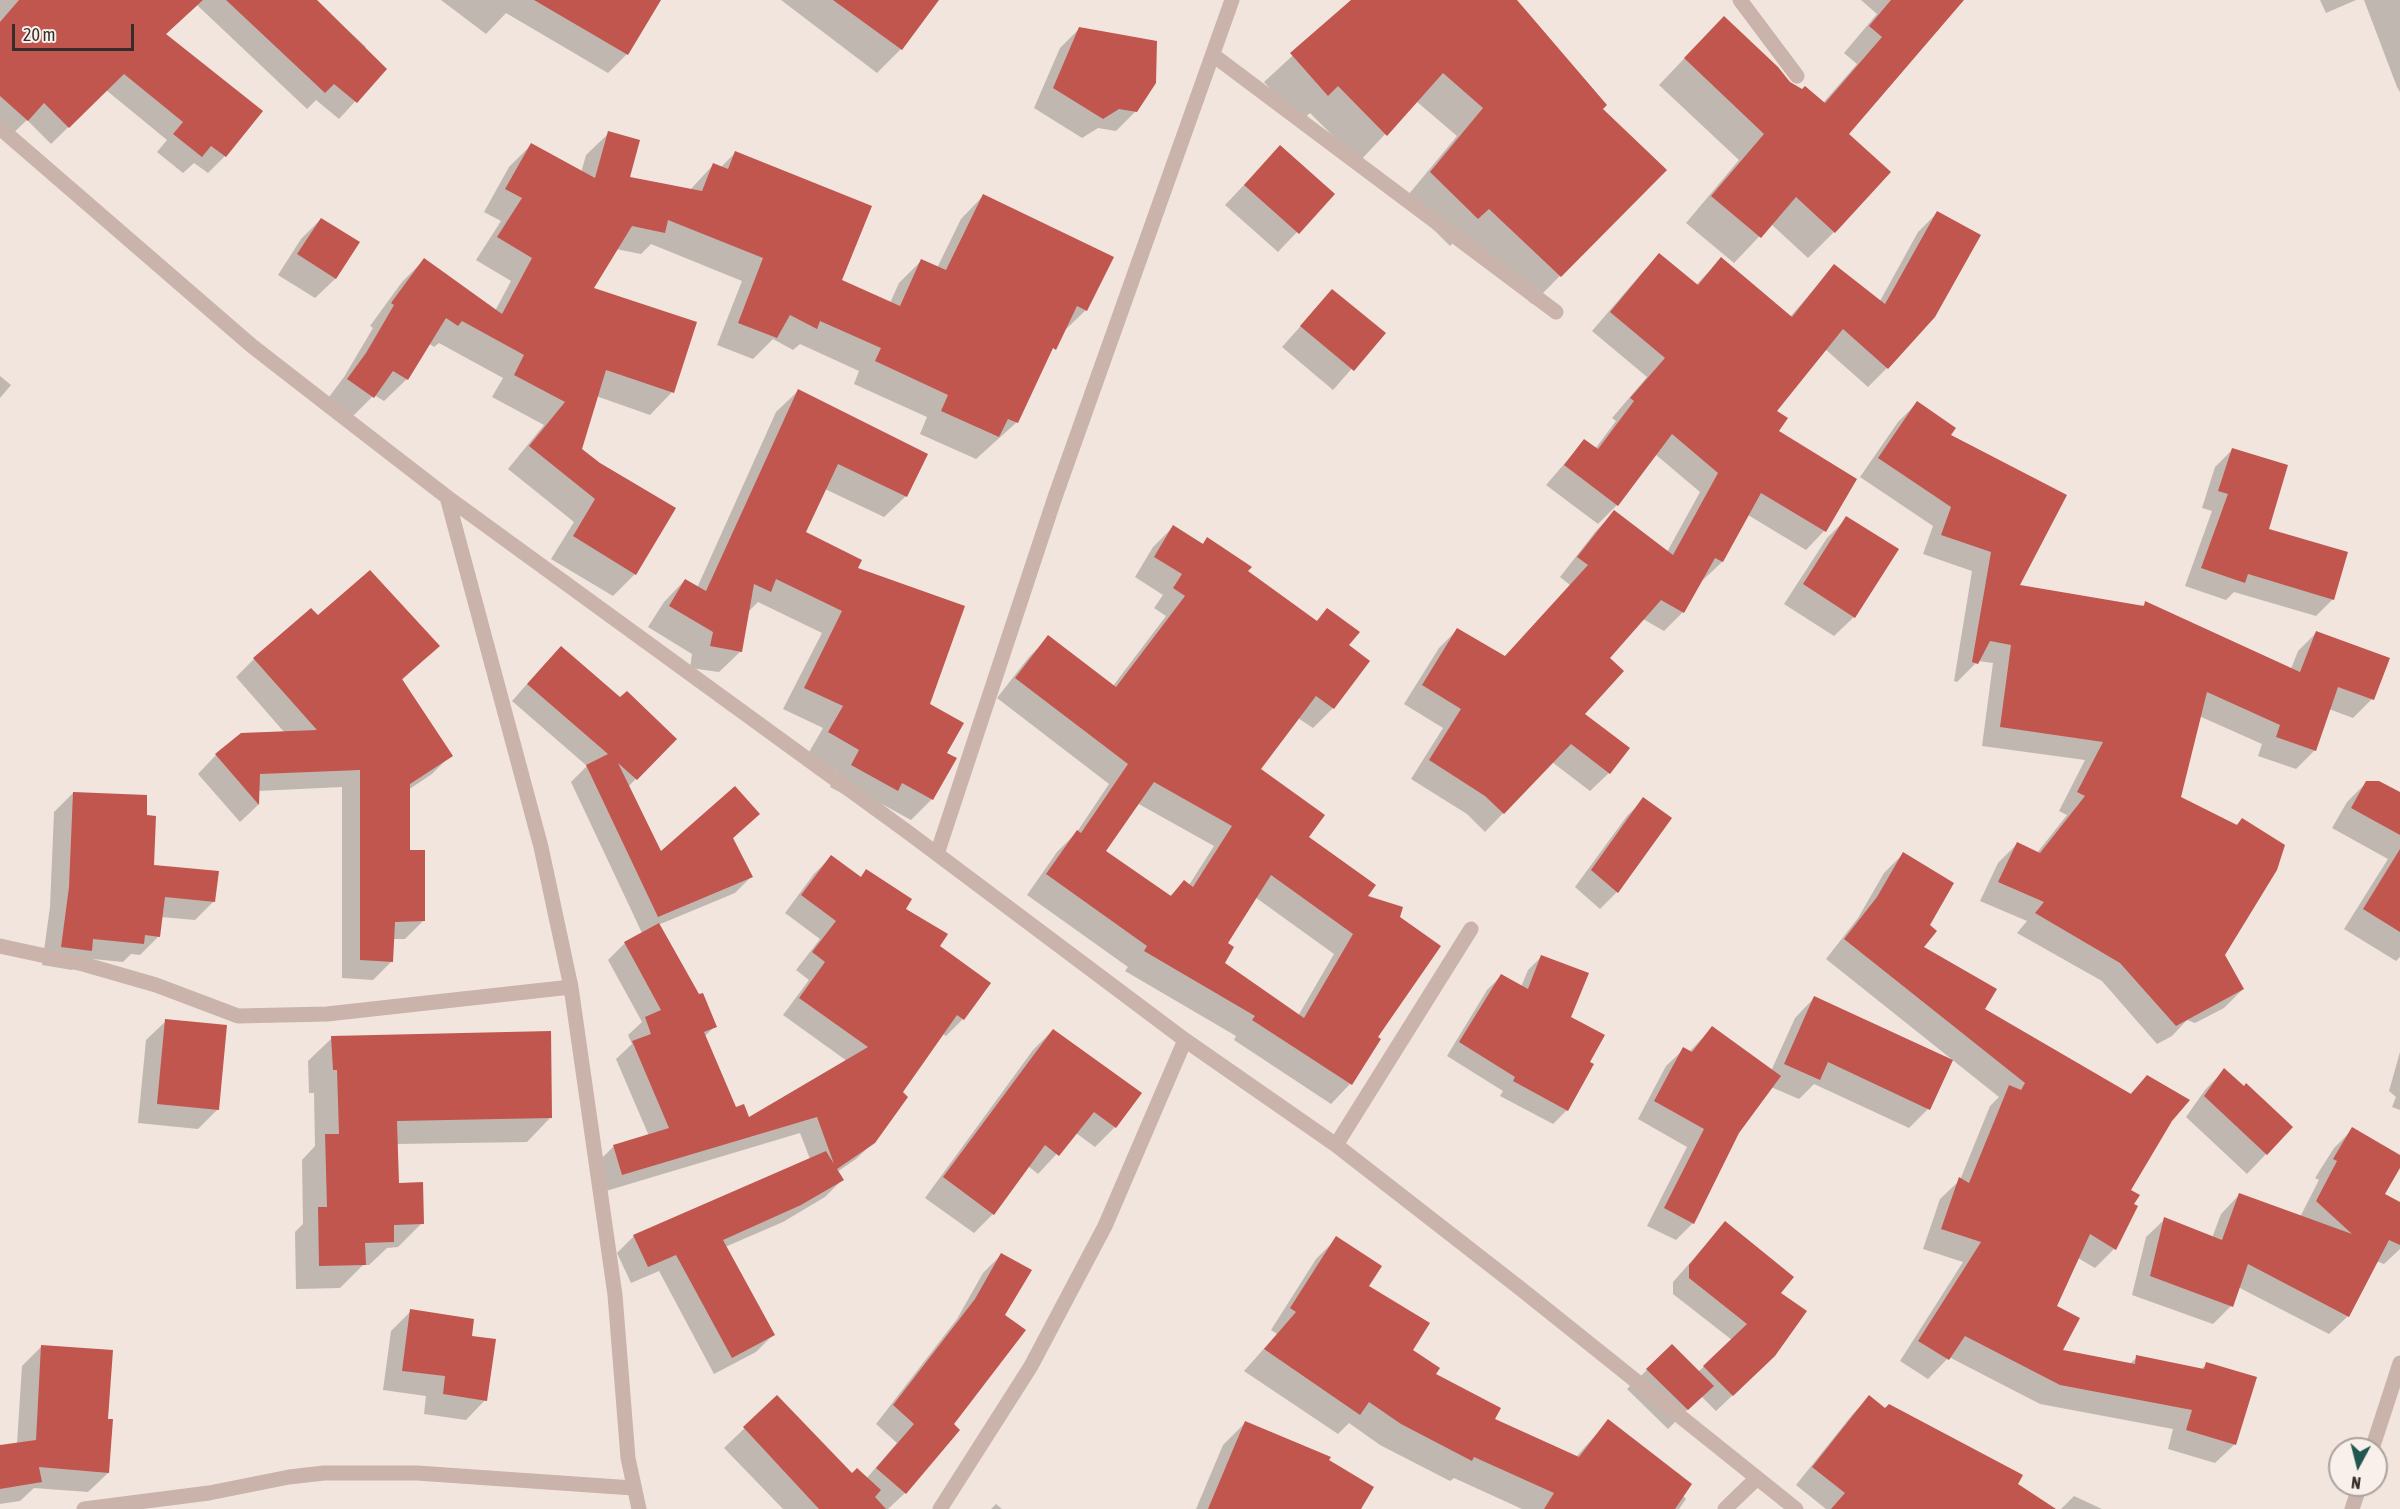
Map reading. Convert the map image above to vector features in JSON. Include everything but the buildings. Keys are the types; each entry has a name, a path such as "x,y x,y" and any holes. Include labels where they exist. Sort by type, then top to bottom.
{"street":[{"path":"937,854 1055,497 1232,0"},
{"path":"1740,0 1797,76"},
{"path":"1213,55 1556,312"},
{"path":"0,128 252,346 447,497 596,603 1185,1040 1336,1145 1521,1289 1796,1509"},
{"path":"447,497 541,847 571,987 615,1295 633,1488 639,1509"},
{"path":"1336,1145 1471,929"},
{"path":"0,946 83,964 156,985 238,1016 327,1014 571,987"},
{"path":"940,1509 1031,1366 1105,1226 1185,1040"},
{"path":"2376,1437 2400,1363"},
{"path":"84,1509 209,1493 290,1477 324,1473 417,1473 633,1488"},
{"path":"1725,1509 1757,1478"}]}
